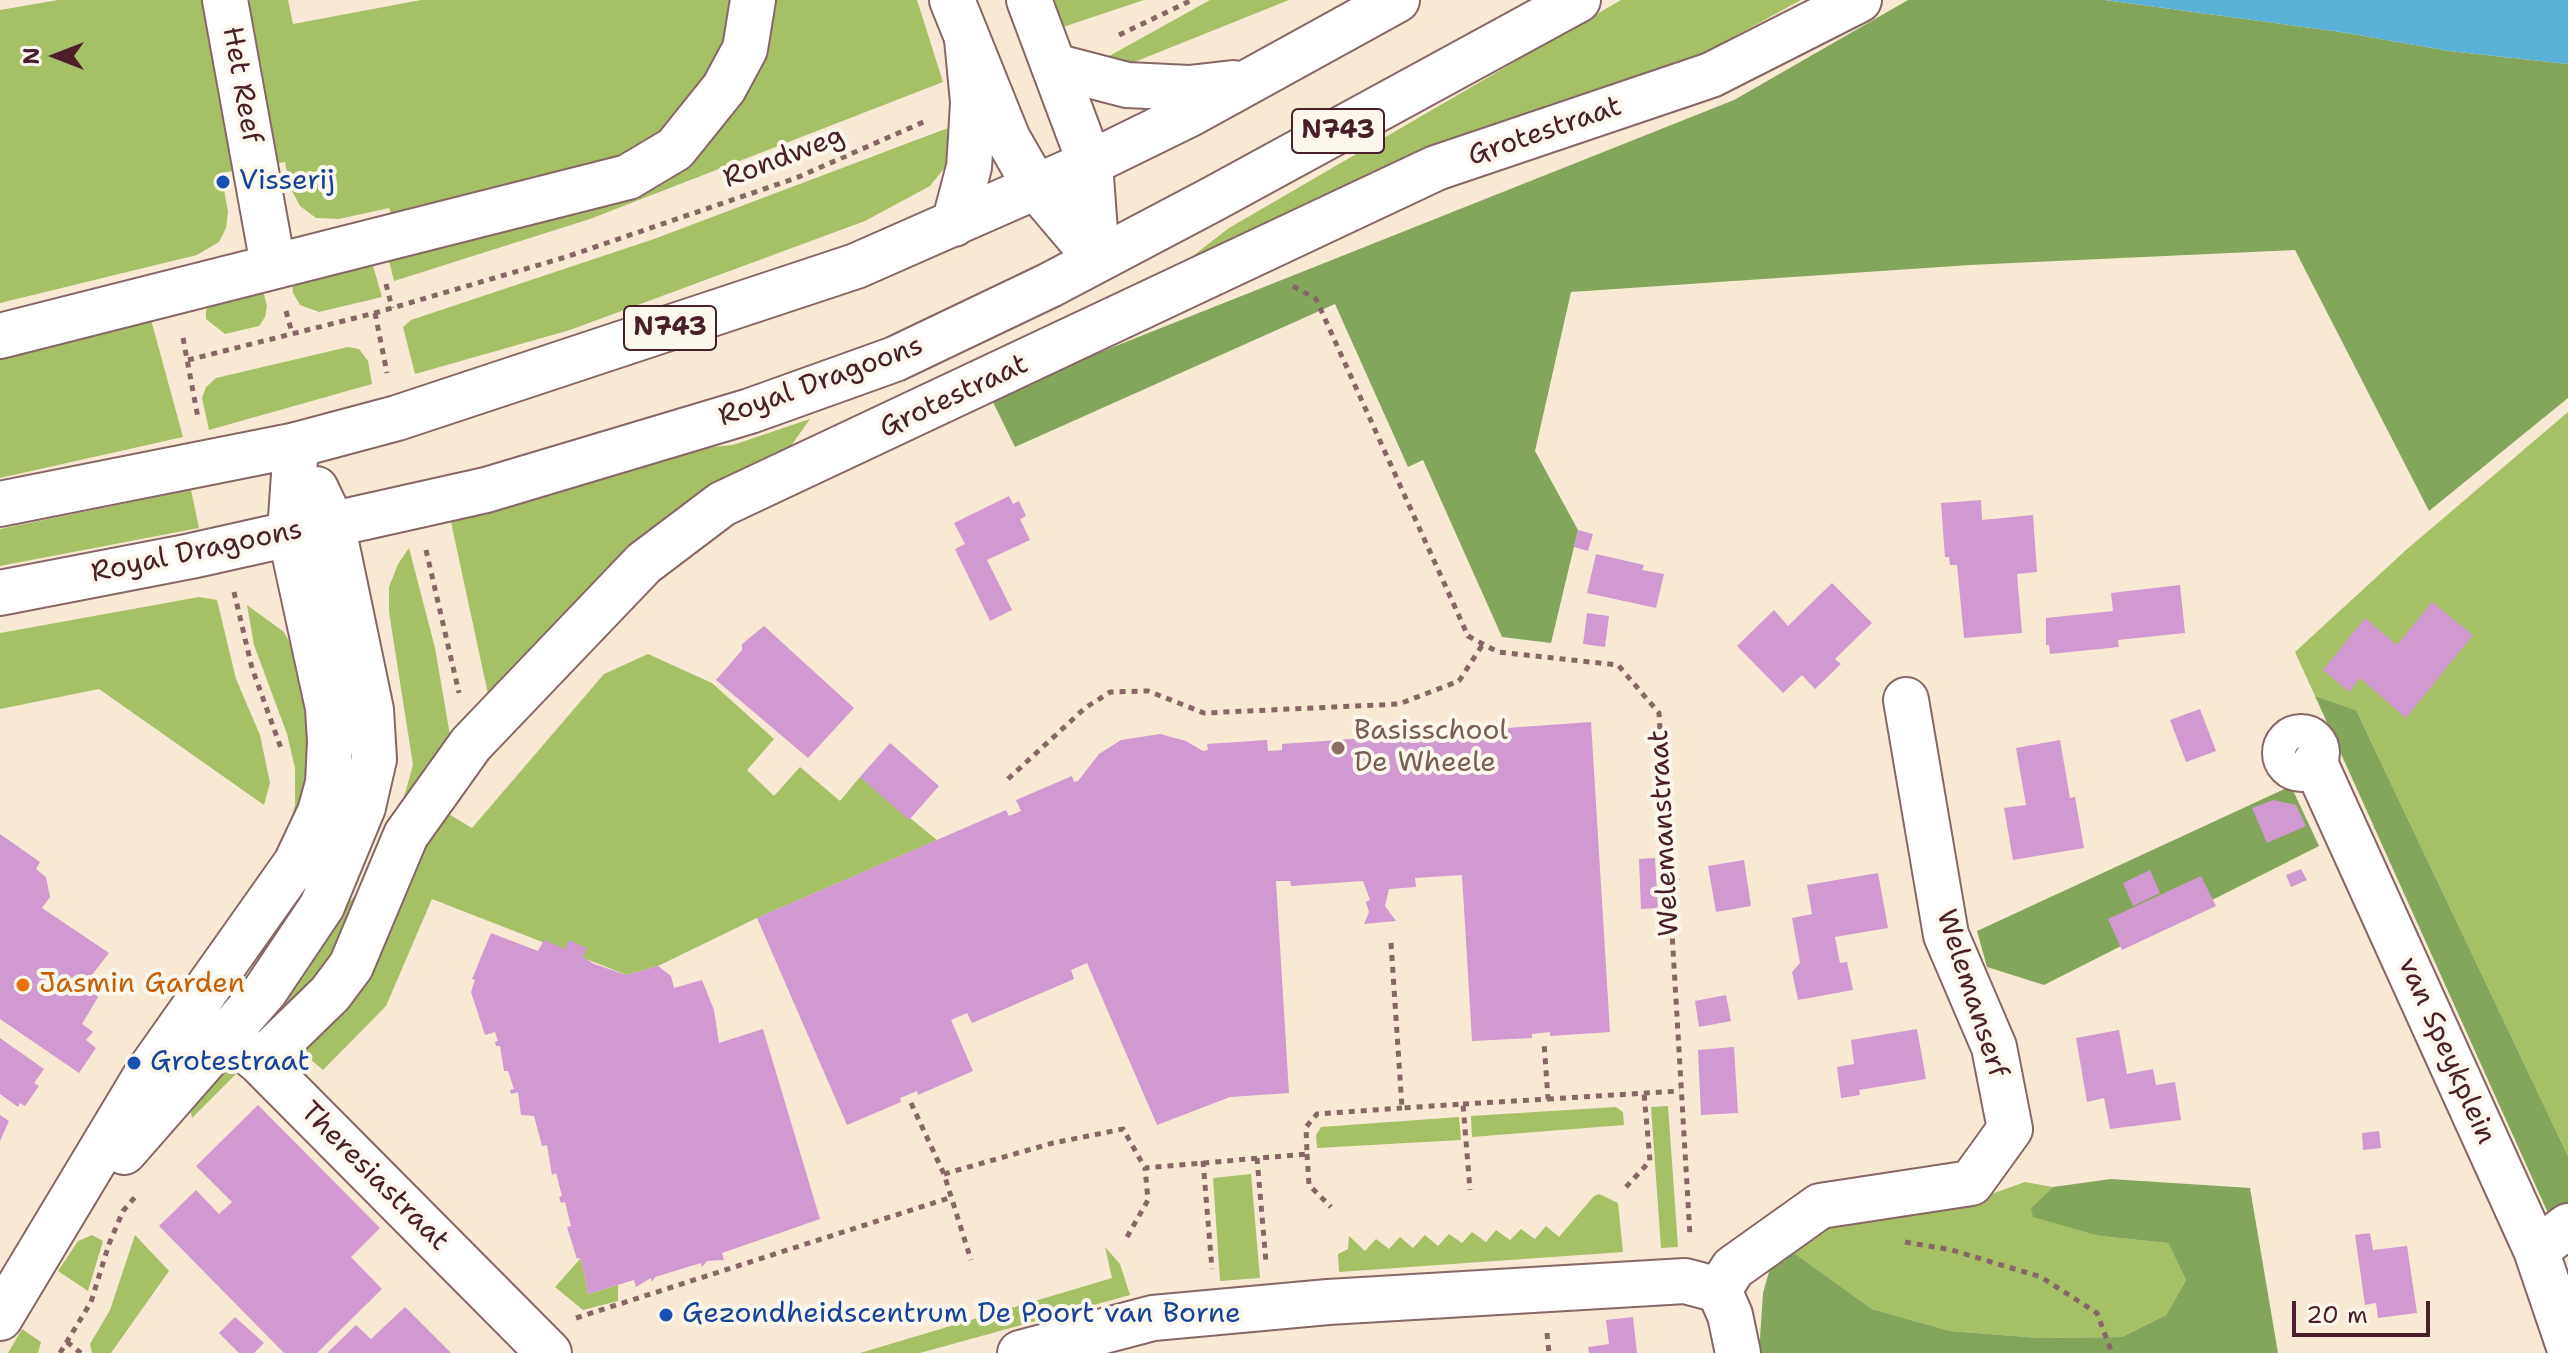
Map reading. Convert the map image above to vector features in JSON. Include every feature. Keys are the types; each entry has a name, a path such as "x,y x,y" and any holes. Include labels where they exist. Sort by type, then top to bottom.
{"street":[{"name":"Het Reef","path":"225,0 273,265"},
{"path":"0,336 628,177 675,149 724,88 745,49 753,0"},
{"path":"1029,0 1090,163 1097,259"},
{"name":"N743","path":"0,504 296,445 433,407 856,266 1090,163 1251,81 1397,0"},
{"name":"Royal Dragoons","path":"0,593 486,490 750,411 895,359 1097,259 1578,0"},
{"name":"Grotestraat","path":"53,1232 244,1049 330,994 351,966 406,835 471,744 644,563 722,504 1436,168 1711,75 1859,0"},
{"path":"960,19 1008,139 1035,186 1097,259"},
{"path":"954,224 969,167 973,102 960,19"},
{"path":"1054,66 1127,85 1189,88 1251,81"},
{"name":"Grotestraat","path":"244,1049 265,991 322,906 363,807 374,759 371,710 332,523 296,445"},
{"name":"Grotestraat","path":"0,1318 146,1075 192,1008 212,951 296,863 320,812 328,783 328,708 290,533 296,445"},
{"name":"Welemanserf","path":"1702,1286 1733,1268 1820,1206 1971,1183 2010,1129 1994,1047 1946,935 1906,700"},
{"name":"van Speykplein","path":"2315,763 2552,1238 2568,1344"},
{"path":"212,951 265,991"},
{"name":"Theresiastraat","path":"192,1008 244,1049 556,1338"},
{"path":"1020,1353 1123,1323 1246,1309 1702,1286 1730,1315 1738,1353"}],"path":[{"path":"1054,66 1192,0"},
{"name":"Rondweg","path":"188,360 375,313 676,221 796,178 973,102"},
{"path":"1008,779 1085,708 1110,692 1148,691 1204,713 1399,704 1459,681 1483,644 1468,636 1316,299 1269,273 1257,253"},
{"name":"Welemanstraat","path":"1483,644 1498,652 1618,665 1659,713 1691,1245 1702,1286"},
{"path":"252,668 285,759"},
{"path":"1391,943 1402,1108"},
{"path":"1544,1042 1548,1099"},
{"path":"1331,1207 1309,1185 1306,1127 1317,1114 1680,1091"},
{"path":"1626,1187 1650,1161 1644,1093"},
{"path":"911,1103 944,1174 971,1260"},
{"path":"1463,1104 1470,1190"},
{"path":"944,1174 1053,1143 1123,1129 1145,1168 1148,1200 1127,1237"},
{"path":"1145,1168 1307,1154"},
{"path":"1246,1309 1244,1284 1268,1284 1257,1158"},
{"path":"1203,1161 1212,1271"},
{"path":"60,1353 91,1302 123,1211 142,1189"},
{"path":"556,1338 952,1197"},
{"path":"1895,1240 1952,1250 2041,1277 2097,1313 2112,1353"},
{"path":"67,1342 81,1353"}],"green space":[{"path":"58,0 202,0 233,171 221,173 228,212 226,228 219,242 197,255 0,303 0,10"},
{"path":"251,0 288,0 293,24 421,0 736,0 731,34 715,68 664,128 628,153 602,164 393,220 389,208 339,219 316,218 300,206 290,187 285,162 273,164 245,3"},
{"path":"761,0 917,0 943,82 590,219 394,281 388,257 624,191"},
{"path":"1048,0 1144,0 1060,28"},
{"path":"1210,0 1289,0 1122,67 1102,60"},
{"path":"1621,0 1801,0 1691,60 1176,269 1229,228"},
{"path":"1908,0 2105,0 2341,32 2449,51 2568,64 2568,398 2429,511 2295,250 1970,265 1571,292 1535,451 1578,530 1551,643 1502,637 1423,460 1408,467 1335,304 1015,447 990,396 1734,100"},
{"path":"956,125 950,161 930,186 865,221 570,330 415,374 403,327 411,320 654,239"},
{"path":"372,262 382,297 319,312 300,305 293,293 292,281"},
{"path":"262,287 267,306 259,326 225,334 206,319 206,310 214,299"},
{"path":"150,316 183,437 0,478 0,351"},
{"path":"348,347 359,349 368,361 372,384 209,430 202,398 206,387 216,378"},
{"path":"2568,412 2568,1156 2356,710 2315,696 2295,652 2406,550"},
{"path":"810,419 781,460 488,694 451,522 704,448 733,445"},
{"path":"191,490 199,528 0,566 0,529"},
{"path":"409,548 435,648 450,735 447,755 400,811 413,765 389,612 389,587 398,564"},
{"path":"199,597 217,600 236,679 260,735 270,783 264,805 99,689 0,709 0,633"},
{"path":"247,605 284,632 304,670 312,765 296,827 289,826 295,805 295,768 287,734 254,645"},
{"path":"648,654 712,683 774,739 747,770 774,796 800,767 840,801 860,777 937,840 757,918 658,966 627,975 432,899 386,1006 323,1070 302,1052 447,813 472,828 604,674"},
{"path":"2315,696 2356,710 2568,1156 2568,1202 2552,1222"},
{"path":"2291,786 2319,846 2044,985 1987,967 1977,931"},
{"path":"374,873 348,942 273,1038 268,1019 329,926"},
{"path":"222,1067 239,1071 192,1118 189,1102"},
{"path":"1668,1106 1678,1247 1661,1248 1651,1107"},
{"path":"1616,1107 1623,1112 1624,1125 1472,1137 1471,1116"},
{"path":"1459,1117 1461,1140 1317,1148 1316,1135 1321,1127"},
{"path":"1251,1174 1260,1278 1220,1281 1213,1178"},
{"path":"2111,1179 2250,1188 2278,1353 1759,1353 1763,1293 1774,1254 1783,1245 1872,1309 1950,1331 2040,1338 2122,1337 2166,1315 2186,1280 2168,1243 2100,1236 2033,1217 2031,1208 2053,1187"},
{"path":"2025,1182 2053,1187 2031,1208 2100,1236 2168,1243 2186,1280 2166,1315 2122,1337 2040,1338 1950,1331 1872,1309 1783,1245 1824,1217 1983,1197"},
{"path":"1599,1194 1618,1203 1623,1252 1339,1272 1338,1254 1348,1249 1349,1236 1365,1251 1376,1239 1389,1249 1400,1237 1413,1248 1425,1235 1438,1246 1449,1234 1462,1243 1472,1232 1486,1242 1496,1230 1510,1240 1521,1229 1535,1239 1546,1226 1559,1237"},
{"path":"92,1235 103,1241 88,1291 58,1271 78,1241"},
{"path":"135,1235 169,1271 111,1353 92,1353 90,1344 110,1310"},
{"path":"1105,1247 1120,1264 1130,1295 920,1353 860,1353 1112,1278"},
{"path":"581,1258 588,1294 618,1285 618,1301 583,1310 555,1287"},
{"path":"22,1329 41,1342 38,1353 8,1353"}],"water":[{"path":"2105,0 2568,0 2568,64 2449,51 2341,32"}],"building":[{"path":"1009,496 1013,504 1019,501 1026,516 1020,519 1030,540 987,560 1012,610 990,621 955,549 965,544 954,523"},
{"path":"1981,500 1982,520 2033,515 2037,572 2017,574 2022,633 1964,638 1957,565 1950,565 1949,557 1945,557 1941,503"},
{"path":"1578,530 1593,534 1588,551 1574,547"},
{"path":"1596,554 1644,565 1642,570 1664,574 1656,608 1587,593"},
{"path":"1832,583 1872,623 1835,659 1841,664 1815,689 1802,675 1783,693 1737,646 1774,610 1788,626"},
{"path":"2180,585 2185,633 2118,640 2119,647 2050,654 2049,645 2046,645 2046,618 2113,611 2111,593"},
{"path":"2432,602 2473,635 2406,718 2360,678 2349,692 2323,670 2365,618 2397,645"},
{"path":"1587,613 1609,616 1605,647 1583,644"},
{"path":"764,626 854,708 808,758 716,680 742,650 742,644"},
{"path":"2200,709 2216,751 2186,762 2170,720"},
{"path":"1591,722 1610,1032 1550,1036 1550,1032 1532,1034 1532,1038 1472,1041 1462,875 1415,878 1416,887 1389,889 1385,906 1396,921 1364,924 1369,912 1366,902 1370,900 1363,881 1291,886 1290,881 1276,881 1289,1093 1230,1097 1157,1125 1087,963 1071,970 1074,979 972,1023 967,1013 951,1020 973,1071 918,1095 917,1091 900,1098 901,1102 847,1125 757,918 1006,810 1009,816 1021,811 1016,800 1072,776 1074,782 1078,781 1099,754 1121,740 1160,734 1186,741 1203,751 1208,750 1207,744 1267,740 1268,751 1282,750 1282,744"},
{"path":"2060,740 2070,798 2075,797 2084,848 2013,860 2004,808 2026,805 2016,748"},
{"path":"890,743 939,786 909,820 860,777"},
{"path":"2273,800 2296,805 2306,826 2267,843 2252,808"},
{"path":"0,834 40,862 36,869 46,877 50,897 42,908 109,953 88,980 96,988 98,997 82,1024 93,1032 86,1040 96,1048 79,1073 0,1019"},
{"path":"1655,858 1658,908 1641,909 1639,859"},
{"path":"1744,860 1751,906 1716,912 1708,866"},
{"path":"2301,869 2307,880 2291,887 2286,875"},
{"path":"2150,870 2160,893 2133,906 2123,883"},
{"path":"1878,873 1888,928 1835,937 1840,963 1847,962 1853,990 1798,1000 1792,972 1800,963 1792,918 1812,914 1807,885"},
{"path":"2201,876 2216,906 2122,950 2108,919"},
{"path":"491,933 538,951 544,940 565,949 569,940 587,948 583,957 594,964 627,975 658,966 671,976 674,988 702,980 714,1010 719,1043 763,1029 820,1219 722,1253 724,1260 707,1261 702,1267 701,1263 655,1277 652,1282 651,1278 636,1287 634,1280 588,1294 581,1258 577,1259 567,1227 571,1226 565,1202 561,1203 559,1197 562,1196 556,1173 552,1175 547,1145 542,1146 534,1116 521,1115 518,1092 511,1094 510,1090 514,1089 508,1071 504,1071 495,1032 485,1035 471,992 475,980 472,979"},
{"path":"1726,995 1731,1021 1699,1027 1695,1001"},
{"path":"1917,1029 1926,1079 1859,1090 1860,1095 1841,1098 1837,1067 1854,1064 1851,1040"},
{"path":"2119,1030 2127,1074 2153,1069 2156,1085 2175,1082 2181,1120 2110,1129 2104,1098 2087,1102 2076,1038"},
{"path":"0,1038 44,1069 34,1083 39,1086 25,1106 20,1103 18,1107 0,1094"},
{"path":"1734,1047 1738,1113 1701,1115 1698,1050"},
{"path":"258,1105 380,1228 351,1257 382,1289 317,1353 284,1353 159,1226 196,1190 219,1214 232,1202 196,1166"},
{"path":"0,1115 9,1121 0,1141"},
{"path":"2379,1131 2381,1148 2363,1150 2362,1133"},
{"path":"2370,1233 2373,1250 2407,1246 2417,1313 2378,1318 2376,1303 2365,1305 2355,1235"},
{"path":"405,1307 451,1353 327,1353 356,1325 371,1339"},
{"path":"235,1317 264,1343 254,1353 239,1353 219,1333"},
{"path":"1633,1317 1637,1353 1589,1353 1588,1347 1609,1344 1606,1320"}],"place":[{"name":"Visserij","path":"223,182"},
{"name":"Basisschool De Wheele","path":"1338,748"},
{"name":"Jasmin Garden","path":"23,985"},
{"name":"Grotestraat","path":"134,1063"},
{"name":"Gezondheidscentrum De Poort van Borne","path":"666,1315"}]}
